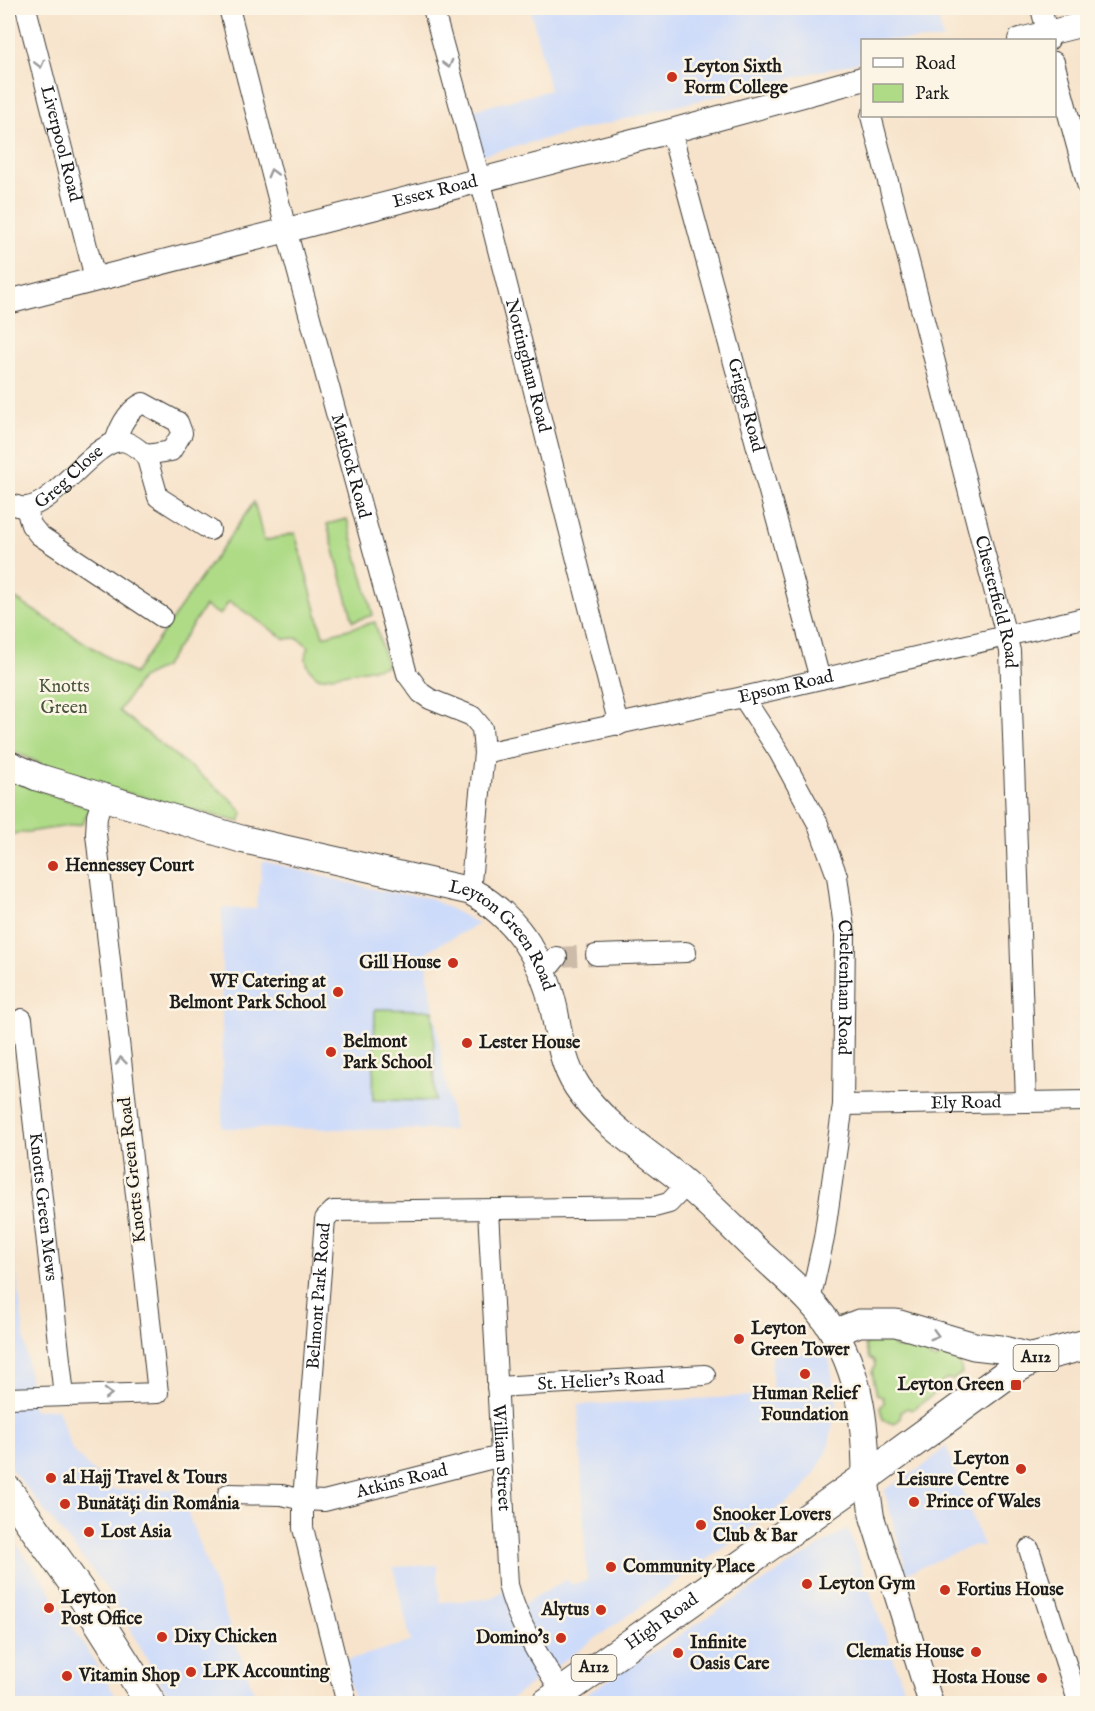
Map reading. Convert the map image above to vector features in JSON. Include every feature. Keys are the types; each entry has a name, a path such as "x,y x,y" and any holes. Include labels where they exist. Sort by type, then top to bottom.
{"main road":[{"name":"Leyton Green Road","path":"8,764 37,777 241,839 470,891 488,901 507,918 550,965 553,1006 562,1053 576,1085 600,1116 687,1184 810,1301 834,1333 853,1371 859,1391 864,1429 866,1477"},
{"path":"834,1333 858,1323 896,1323 974,1346 1000,1349 1034,1358"},
{"name":"A112","path":"866,1477 990,1385 1034,1358 1088,1344"},
{"path":"974,1346 990,1385"},
{"name":"High Road","path":"554,1698 866,1477"},
{"path":"8,1491 80,1592 151,1704"}],"street":[{"name":"Liverpool Road","path":"26,8 95,278"},
{"name":"Matlock Road","path":"229,8 286,230 407,674 421,693 472,717 482,729 484,753 470,891"},
{"name":"Nottingham Road","path":"433,8 480,179 619,725"},
{"path":"1041,8 1048,37"},
{"path":"1029,39 1048,37 1088,23"},
{"path":"1056,69 1088,187"},
{"name":"Essex Road","path":"8,302 861,80"},
{"name":"Chesterfield Road","path":"871,117 1010,651 1026,1102"},
{"name":"Griggs Road","path":"670,131 820,679"},
{"path":"115,442 118,432 133,408 143,403 178,422 182,433 171,451 146,455 158,497 210,530"},
{"name":"Greg Close","path":"16,505 42,502 100,450 115,442 126,442 146,455"},
{"name":"Greg Close","path":"16,505 39,535 162,617"},
{"name":"Epsom Road","path":"484,753 619,725 1088,617"},
{"name":"Cheltenham Road","path":"742,697 779,752 818,824 837,876 845,935 843,1105 824,1239 810,1301"},
{"name":"Knotts Green Road","path":"8,1398 158,1393 96,834 97,816 103,797"},
{"path":"596,955 686,952"},
{"name":"Knotts Green Mews","path":"22,1019 64,1396"},
{"name":"Ely Road","path":"843,1105 1088,1101"},
{"name":"Belmont Park Road","path":"347,1704 303,1528 303,1500 325,1220 333,1211 654,1206 669,1203 687,1184"},
{"name":"William Street","path":"488,1210 508,1585 513,1603 537,1654 554,1698"},
{"name":"St. Helier's Road","path":"497,1387 705,1375"},
{"name":"Atkins Road","path":"228,1494 282,1495 303,1500 324,1501 501,1456"},
{"path":"866,1477 875,1526 931,1704"},
{"path":"1029,1549 1079,1704"}],"shaded area":[{"name":"Leyton Sixth Form College","path":"530,8 936,8 943,39 861,39 861,61 477,156 466,112 550,90"},
{"name":"Belmont Park School","path":"263,861 381,891 430,898 479,924 427,951 428,975 454,1130 222,1128 222,908 256,909"},
{"path":"8,1202 33,1410 58,1409 72,1450 112,1490 179,1489 258,1703 172,1703 107,1589 8,1465"},
{"path":"828,1352 837,1403 828,1449 817,1470 800,1493 505,1703 355,1703 343,1661 411,1642 393,1567 437,1565 440,1602 489,1599 513,1586 523,1604 567,1579 571,1584 587,1581 578,1405 773,1395 771,1355"},
{"path":"946,1446 983,1546 974,1545 907,1573 884,1490 924,1466"},
{"path":"848,1528 909,1703 574,1703 594,1689"},
{"path":"8,1533 46,1584 120,1703 16,1703 8,1652"}],"green space":[{"name":"Knotts Green","path":"254,502 264,541 295,533 323,636 375,622 387,666 320,678 307,665 306,656 309,647 298,638 285,639 229,601 220,615 205,606 164,667 141,678 119,711 232,800 243,813 240,822 100,786 61,773 8,749 8,594 134,674"},
{"path":"347,519 373,615 353,621 327,524"},
{"path":"8,779 90,808 82,824 8,835"},
{"path":"375,1009 433,1010 435,1101 373,1100"},
{"name":"Leyton Green","path":"875,1337 892,1342 894,1347 901,1349 905,1345 929,1352 930,1358 937,1360 942,1355 959,1360 962,1373 952,1380 947,1379 941,1383 941,1389 912,1410 907,1408 901,1412 900,1419 894,1424 883,1420 880,1408 884,1403 883,1397 877,1395 872,1372 875,1366 874,1361 869,1358 865,1345"}],"tunnel":[{"path":"557,957 596,955"}],"place":[{"name":"Leyton Sixth Form College","path":"672,77"},
{"name":"Hennessey Court","path":"53,866"},
{"name":"Gill House","path":"453,963"},
{"name":"WF Catering at Belmont Park School","path":"338,992"},
{"name":"Lester House","path":"467,1043"},
{"name":"Belmont Park School","path":"331,1052"},
{"name":"Leyton Green Tower","path":"739,1339"},
{"name":"Human Relief Foundation","path":"805,1374"},
{"name":"Leyton Green","path":"1016,1385"},
{"name":"Leyton Leisure Centre","path":"1021,1469"},
{"name":"al Hajj Travel & Tours","path":"51,1478"},
{"name":"Prince of Wales","path":"914,1502"},
{"name":"Bunătăți din România","path":"65,1504"},
{"name":"Snooker Lovers Club & Bar","path":"701,1525"},
{"name":"Lost Asia","path":"89,1532"},
{"name":"Community Place","path":"611,1567"},
{"name":"Leyton Gym","path":"807,1584"},
{"name":"Fortius House","path":"945,1590"},
{"name":"Leyton Post Office","path":"49,1608"},
{"name":"Alytus","path":"601,1610"},
{"name":"Dixy Chicken","path":"162,1637"},
{"name":"Domino's","path":"561,1638"},
{"name":"Clematis House","path":"976,1652"},
{"name":"Infinite Oasis Care","path":"678,1653"},
{"name":"LPK Accounting","path":"191,1672"},
{"name":"Vitamin Shop","path":"67,1676"},
{"name":"Hosta House","path":"1042,1678"}]}
